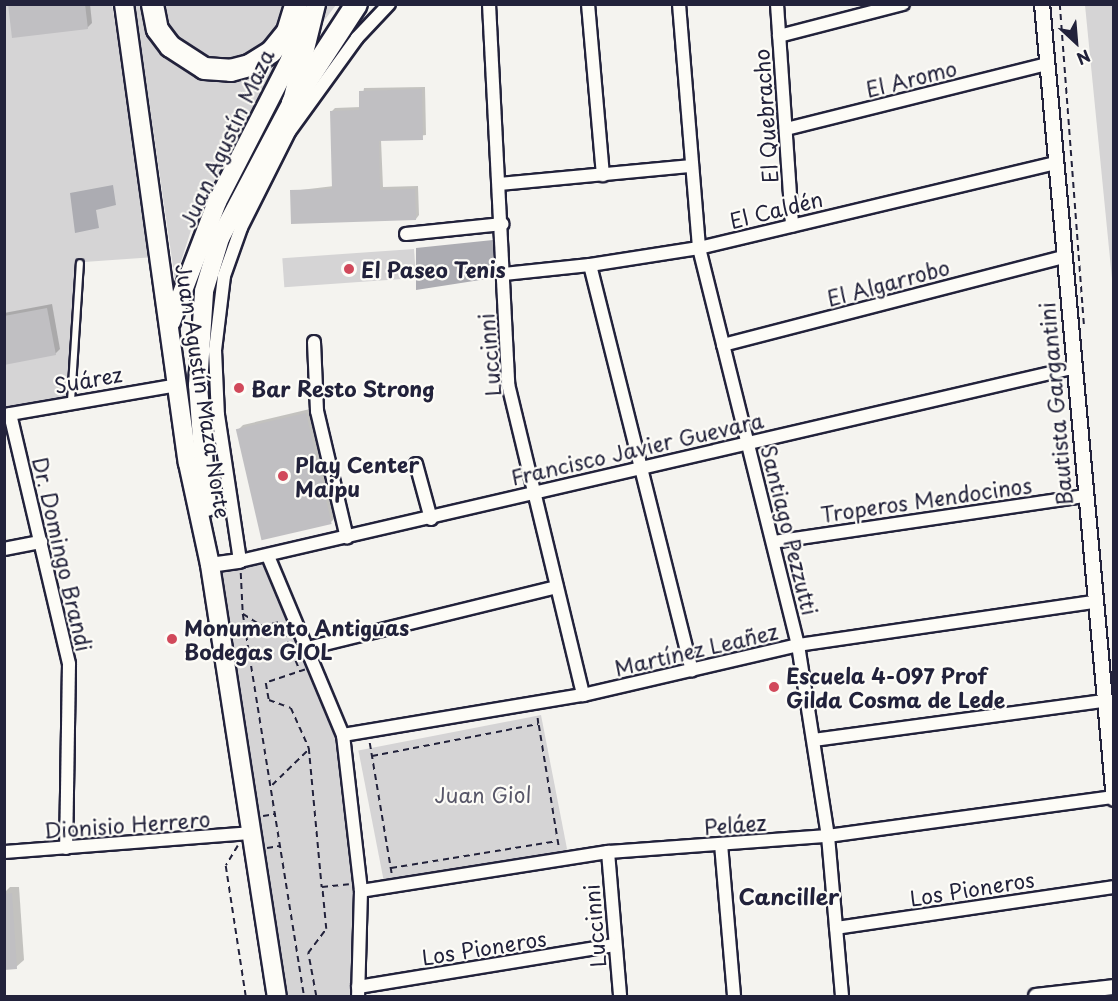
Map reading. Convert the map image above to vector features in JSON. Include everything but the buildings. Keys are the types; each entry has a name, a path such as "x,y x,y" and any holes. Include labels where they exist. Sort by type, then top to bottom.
{"highway":[{"path":"152,4 157,29 170,46 204,68 230,70 249,65 271,51 287,31 295,4"},
{"path":"292,102 356,4"}],"main road":[{"name":"Juan Agustín Maza Norte","path":"124,4 171,322 188,463 210,565 249,833 277,996"},
{"name":"Juan Agustín Maza","path":"171,322 217,202 290,60 302,4"},
{"name":"Juan Agustín Maza","path":"210,565 198,385 204,291 220,238 292,102 316,4"}],"street":[{"path":"240,561 218,415 215,350 224,276 241,228 289,132 357,38 389,4"},
{"name":"Luccinni","path":"489,4 500,184 508,384 583,695"},
{"path":"588,4 603,175"},
{"name":"Santiago Pezzutti","path":"679,4 699,248 798,645 828,836 842,996"},
{"name":"El Quebracho","path":"777,4 792,225"},
{"path":"779,36 903,4"},
{"name":"Bautista Gargantini","path":"1042,4 1072,368 1113,798"},
{"name":"El Aromo","path":"786,129 1047,64"},
{"name":"El Caldén","path":"504,274 590,266 699,248 1055,163"},
{"path":"500,184 691,166"},
{"path":"406,234 502,224"},
{"name":"El Algarrobo","path":"723,345 1063,257"},
{"path":"590,266 692,670"},
{"path":"314,342 317,411 347,538"},
{"name":"Francisco Javier Guevara","path":"210,565 268,556 431,519 1072,368"},
{"name":"Suárez","path":"7,414 71,401 178,385"},
{"name":"Dr. Domingo Brandi","path":"7,414 41,542 69,664 66,848"},
{"path":"416,464 431,519"},
{"name":"Troperos Mendocinos","path":"773,542 1084,496"},
{"path":"4,549 41,542"},
{"path":"268,556 304,649 306,669 343,735 360,887 358,992"},
{"path":"304,649 557,587"},
{"name":"Martínez Leañez","path":"343,735 583,695 798,645 1094,602"},
{"path":"814,740 1103,701"},
{"name":"Peláez","path":"360,887 393,885 608,852 828,836 1113,798"},
{"name":"Dionisio Herrero","path":"4,852 249,833"},
{"path":"721,844 734,996"},
{"name":"Luccinni","path":"608,852 620,996"},
{"name":"Los Pioneros","path":"836,928 1113,886"},
{"name":"Los Pioneros","path":"358,992 615,945"},
{"path":"1087,988 1113,978"},
{"path":"1036,996 1087,988 1113,987"}],"lane":[{"path":"71,401 80,263"}],"path":[{"path":"240,561 243,614 304,996"},
{"path":"243,614 262,626 280,622 306,669 266,683 269,700 291,708 309,748 326,929 308,952 316,996"},
{"path":"391,868 558,841 535,704"},
{"path":"372,756 538,724"},
{"path":"368,731 393,885"},
{"path":"272,785 309,748"},
{"path":"246,996 226,866 249,833"},
{"path":"322,887 360,887"}],"green space":[{"path":"5,5 112,5 155,257 84,262 77,397 5,410"},
{"path":"135,5 336,5 261,103 193,224 175,280"},
{"path":"1085,5 1113,5 1113,289"},
{"name":"El Paseo Tenis","path":"414,249 416,278 284,287 282,258"},
{"path":"268,556 343,735 361,891 358,996 277,996 210,565"},
{"name":"Juan Giol","path":"541,715 567,849 385,885 358,750"}],"shaded area":[{"path":"113,185 116,205 96,210 99,228 75,233 70,193"},
{"path":"493,240 493,278 416,290 416,248"}],"place":[{"name":"El Paseo Tenis","path":"349,269"},
{"name":"Bar Resto Strong","path":"239,388"},
{"name":"Play Center Maipu","path":"283,476"},
{"name":"Monumento Antiguas Bodegas GIOL","path":"172,639"},
{"name":"Escuela 4-097 Prof Gilda Cosma de Lede","path":"774,687"}],"district":[{"name":"Canciller","path":"789,896"}]}
